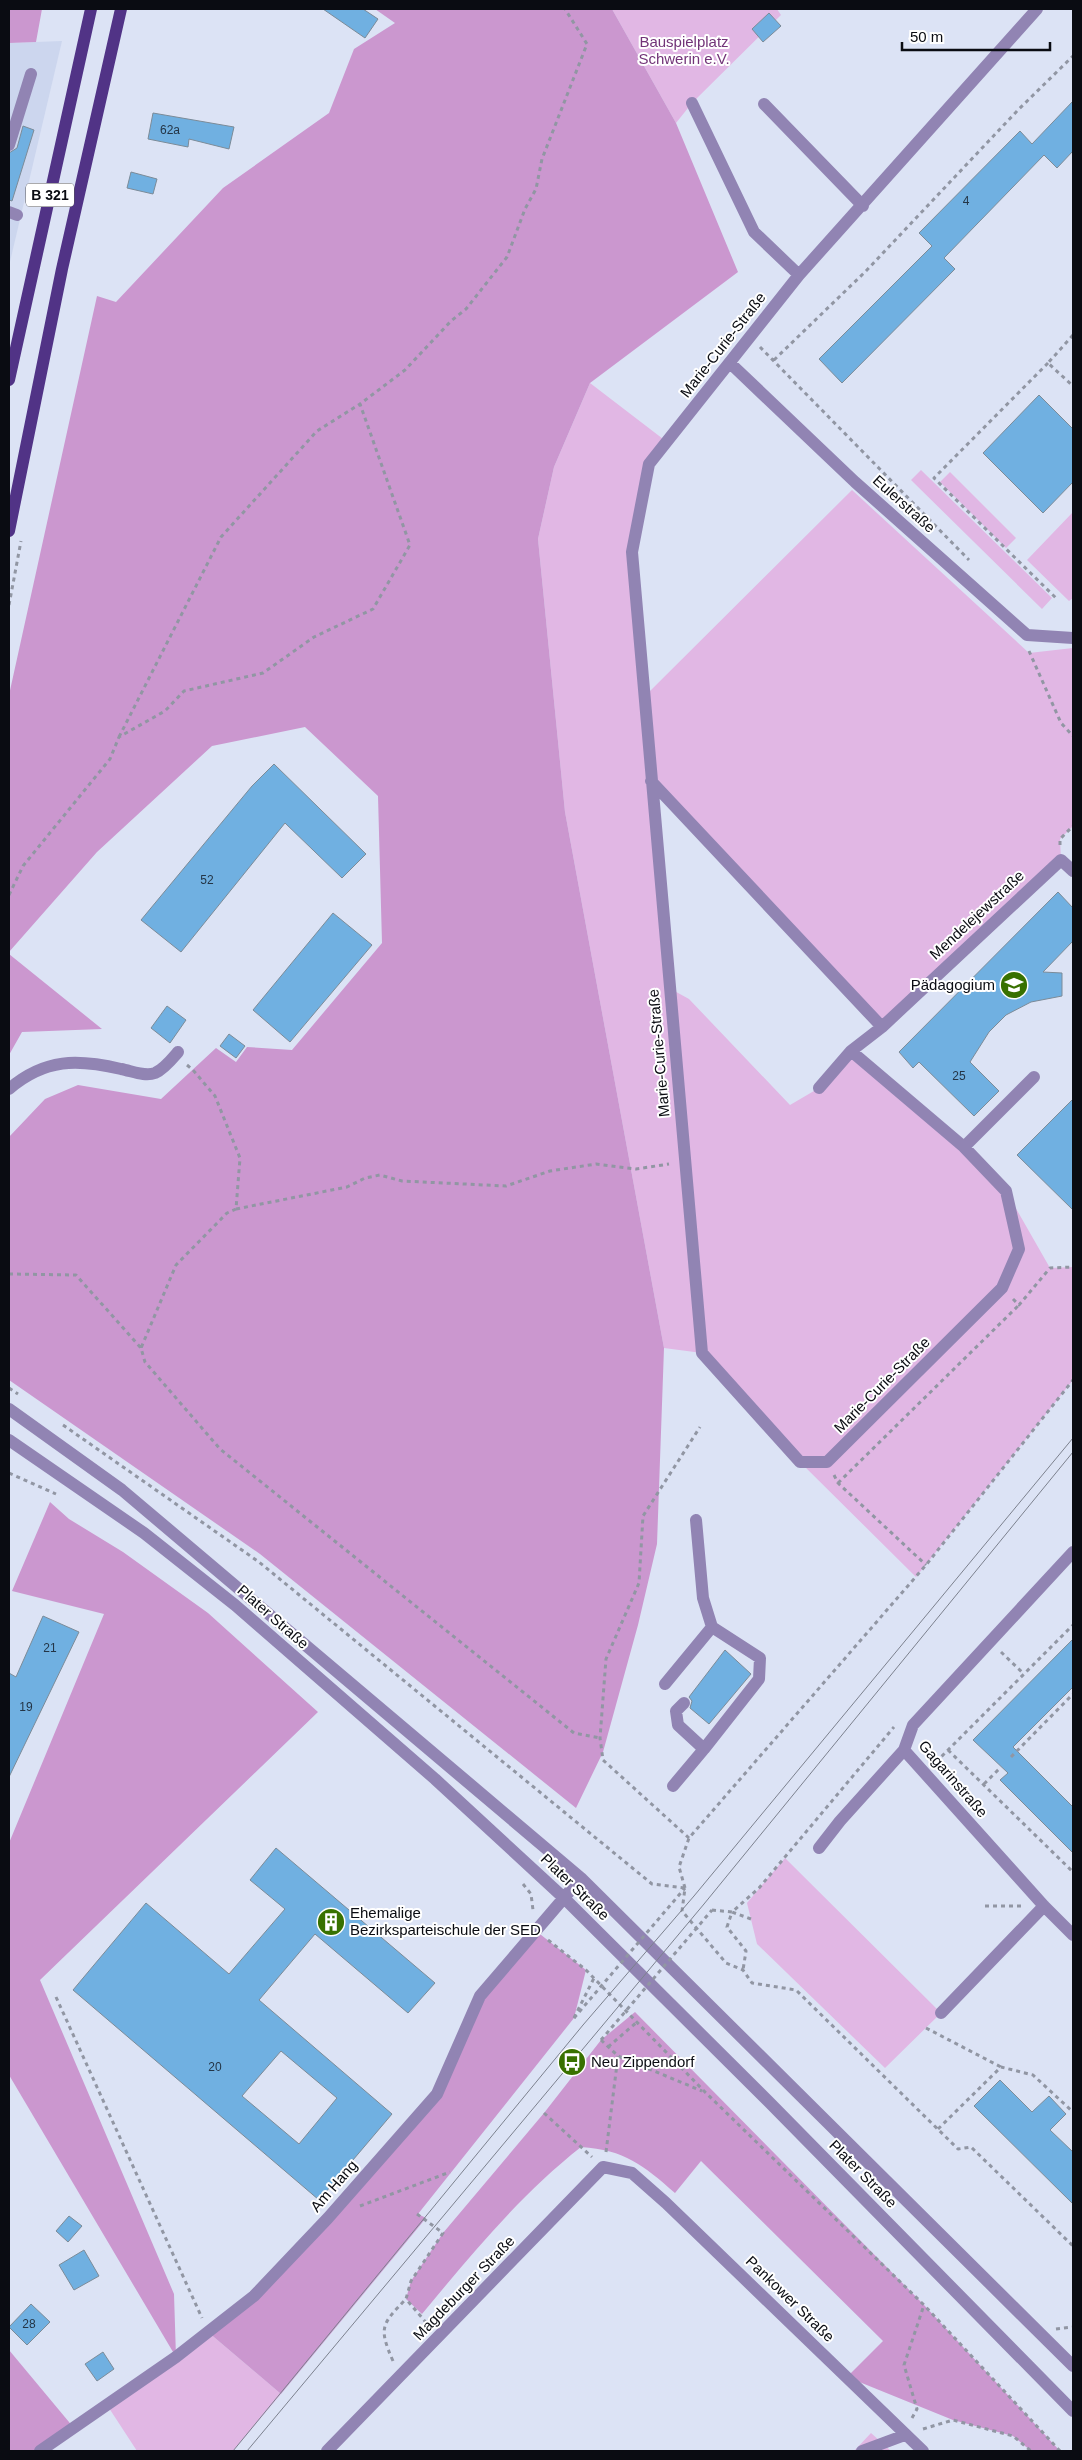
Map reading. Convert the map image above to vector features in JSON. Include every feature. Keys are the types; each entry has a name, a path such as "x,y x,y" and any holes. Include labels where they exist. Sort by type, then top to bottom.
{"main road":[{"name":"B 321","path":"9,380 91,9"},
{"name":"B 321","path":"9,531 62,269 121,9"}],"street":[{"name":"Marie-Curie-Straße","path":"851,1051 964,1147 1006,1191 1019,1249 1002,1288 828,1462 800,1462 702,1353 632,552 649,464 799,275 863,206 1037,9"},
{"path":"9,145 31,74"},
{"path":"692,103 754,232 799,275"},
{"path":"764,104 863,206"},
{"name":"Eulerstraße","path":"730,363 855,482 1027,635 1073,638"},
{"path":"651,781 882,1027 851,1051 819,1088"},
{"path":"1061,860 1073,871"},
{"name":"Mendelejewstraße","path":"882,1027 1061,860"},
{"path":"9,1089 32,1073 58,1064 82,1062 147,1074 157,1072 176,1054"},
{"path":"964,1147 1034,1077"},
{"name":"Plater Straße","path":"9,1408 122,1490 581,1878 1073,2366"},
{"name":"Plater Straße","path":"10,1441 144,1533 235,1605 435,1779 564,1898 770,2103 1073,2411"},
{"path":"673,1786 759,1679 760,1658 712,1628 703,1598 696,1520"},
{"name":"Gagarinstraße","path":"1073,1552 913,1725 904,1750 1044,1906 1073,1934"},
{"path":"665,1684 712,1628"},
{"path":"684,1703 676,1711 678,1725 704,1749"},
{"path":"819,1848 840,1821 904,1750"},
{"name":"Am Hang","path":"40,2451 176,2357 254,2296 328,2218 436,2094 480,1996 581,1878"},
{"path":"941,2013 1044,1906"},
{"name":"Pankower Straße","path":"603,2167 632,2173 694,2230 923,2451"},
{"name":"Magdeburger Straße","path":"327,2451 603,2167"},
{"path":"862,2451 905,2435"}],"path":[{"path":"9,895 23,866 110,759 119,737 220,537 317,431 360,404 405,370 451,321 466,309 507,257 525,209 536,189 542,159 587,44 565,9"},
{"path":"773,360 866,271 1018,110 1073,56"},
{"path":"1058,600 934,478 1073,336"},
{"path":"1048,363 1073,386"},
{"path":"119,737 165,711 184,691 263,673 314,637 373,609 410,545 360,404"},
{"path":"1060,723 1073,736"},
{"path":"1061,860 1060,840 1073,826"},
{"path":"176,1054 193,1070 215,1096 240,1158 236,1209"},
{"path":"141,1348 176,1265 227,1213 236,1209 347,1188 365,1178 380,1175 402,1181 506,1186 550,1171 596,1164 636,1169 685,1162"},
{"path":"838,1483 1020,1305 1050,1268 1073,1267"},
{"path":"9,1274 76,1274 141,1348 145,1362 220,1450 574,1733 600,1738"},
{"path":"1002,1288 1020,1305"},
{"path":"1073,1380 926,1565 689,1838 679,1867 685,1888 682,1911 726,1963 743,1970 752,1983 796,1990 958,2149 972,2147 1073,2246"},
{"path":"9,1388 25,1399"},
{"path":"57,1422 259,1562 652,1884 685,1888"},
{"path":"689,1838 603,1760 600,1738 606,1659 639,1583 643,1516 700,1427"},
{"path":"828,1462 838,1483 926,1565"},
{"path":"925,1773 1073,1625"},
{"path":"991,1641 1024,1674"},
{"path":"1011,1756 1073,1694"},
{"path":"948,1750 1073,1872"},
{"path":"743,1970 746,1951 727,1927 732,1912 759,1888 863,1764"},
{"path":"984,1784 1001,1767"},
{"path":"594,1978 574,2018 685,1888"},
{"path":"985,1906 1044,1906"},
{"path":"705,2092 618,2056 601,2040 712,1910 732,1912 751,1919"},
{"path":"56,1996 208,2332"},
{"path":"608,2047 637,2022"},
{"path":"926,2028 1001,2067 1033,2075 1073,2112"},
{"path":"603,2167 618,2056"},
{"path":"938,2130 1001,2067"},
{"path":"544,2113 603,2167"},
{"path":"354,2208 450,2172"},
{"path":"400,2377 386,2346 383,2330 385,2321 406,2299 411,2282 443,2233 417,2214"},
{"path":"406,2299 420,2314"},
{"path":"905,2435 916,2409 904,2365 924,2305"},
{"path":"905,2435 953,2420 1013,2436 1032,2451"}],"shaded area":[{"path":"9,9 42,9 36,42 9,43"},
{"path":"375,9 612,9 676,123 738,272 590,383 554,467 538,539 565,812 664,1348 657,1544 638,1625 603,1752 576,1808 260,1554 9,1380 9,1137 45,1099 78,1085 161,1099 216,1048 236,1062 247,1047 292,1050 382,943 378,796 305,727 212,746 97,852 9,952 9,695 97,296 116,302 223,188 329,113 354,49 395,23"},
{"path":"62,41 9,266 9,43"},
{"path":"9,954 102,1029 22,1032 9,1055"},
{"path":"50,1502 69,1519 123,1552 208,1613 318,1712 40,1980 174,2294 176,2357 9,2075 9,1843 104,1614 12,1591"},
{"path":"536,1931 586,1970 574,2018 418,2214 426,2218 281,2394 208,2332 254,2296 436,2094 480,1996"},
{"path":"635,2012 924,2305 1060,2451 1031,2451 1013,2436 953,2420 847,2377 883,2341 701,2161 675,2193 653,2174 622,2155 581,2147 537,2185 497,2226 422,2314 406,2299 411,2281 443,2233 544,2113 601,2040"},
{"path":"9,2350 74,2428 40,2451 9,2451"}],"green space":[{"name":"Bauspielplatz Schwerin e.V.","path":"612,9 777,9 781,15 692,103 676,123"},
{"path":"590,383 667,442 649,464 632,552 644,697 852,490 1029,653 1073,648 1073,826 1060,839 1061,860 882,1027 652,782 669,988 689,999 790,1105 819,1088 851,1051 1006,1191 1050,1268 1073,1267 1073,1380 916,1577 800,1462 702,1353 664,1348 565,812 538,539 554,467"},
{"path":"921,470 1052,598 1042,609 911,480"},
{"path":"950,472 1016,538 1006,548 940,482"},
{"path":"1073,512 1073,598 1069,601 1027,560"},
{"path":"785,1858 941,2013 885,2068 757,1944 747,1903"},
{"path":"208,2332 281,2394 233,2451 137,2451 107,2405"},
{"path":"871,2433 891,2451 854,2451"}],"building":[{"path":"323,9 363,9 378,19 365,38"},
{"path":"769,13 781,26 763,42 752,29"},
{"path":"1073,101 1073,151 1057,168 1044,155 944,258 955,269 842,383 819,359 932,246 919,233 1020,131 1032,144"},
{"path":"153,113 234,127 229,149 189,139 188,147 148,139"},
{"path":"23,126 34,130 12,201 9,200 9,153 17,148"},
{"path":"131,172 157,179 153,194 127,188"},
{"path":"1039,395 1073,429 1073,482 1043,513 983,453"},
{"path":"274,764 366,854 342,878 285,823 181,952 141,920 252,786"},
{"name":"Pädagogium","path":"1058,892 1073,908 1073,941 1043,972 1062,973 1062,996 1031,1002 1006,1015 989,1032 970,1062 999,1091 974,1116 919,1062 913,1068 899,1052"},
{"path":"333,913 372,945 290,1042 253,1010"},
{"path":"167,1006 186,1020 170,1043 151,1028"},
{"path":"229,1034 245,1046 236,1058 220,1046"},
{"path":"1073,1099 1073,1210 1017,1155"},
{"path":"43,1616 79,1632 9,1777 9,1673 16,1677"},
{"path":"1073,1639 1073,1687 1013,1747 1073,1807 1073,1853 1000,1780 1008,1773 973,1740"},
{"path":"725,1650 751,1674 709,1724 690,1708 692,1701 689,1697"},
{"path":"276,1848 435,1983 408,2013 315,1934 259,2000 392,2114 319,2200 73,1990 146,1903 229,1974 285,1909 250,1880","holes":["281,2051 337,2098 299,2144 242,2096"]},
{"path":"1000,2080 1032,2112 1049,2096 1066,2114 1050,2130 1073,2152 1073,2204 974,2106"},
{"path":"69,2216 82,2226 68,2242 56,2231"},
{"path":"84,2250 99,2276 74,2290 59,2265"},
{"path":"31,2304 50,2322 27,2345 9,2327"},
{"path":"103,2352 114,2369 97,2381 85,2364"}],"tram line":[{"path":"233,2451 583,2025 694,1896 1073,1438"},
{"path":"247,2451 704,1904 1073,1452"}],"place":[{"name":"Pädagogium","path":"1014,985"},
{"name":"Ehemalige Bezirksparteischule der SED","path":"331,1922"},
{"name":"Neu Zippendorf","path":"572,2062"}]}
